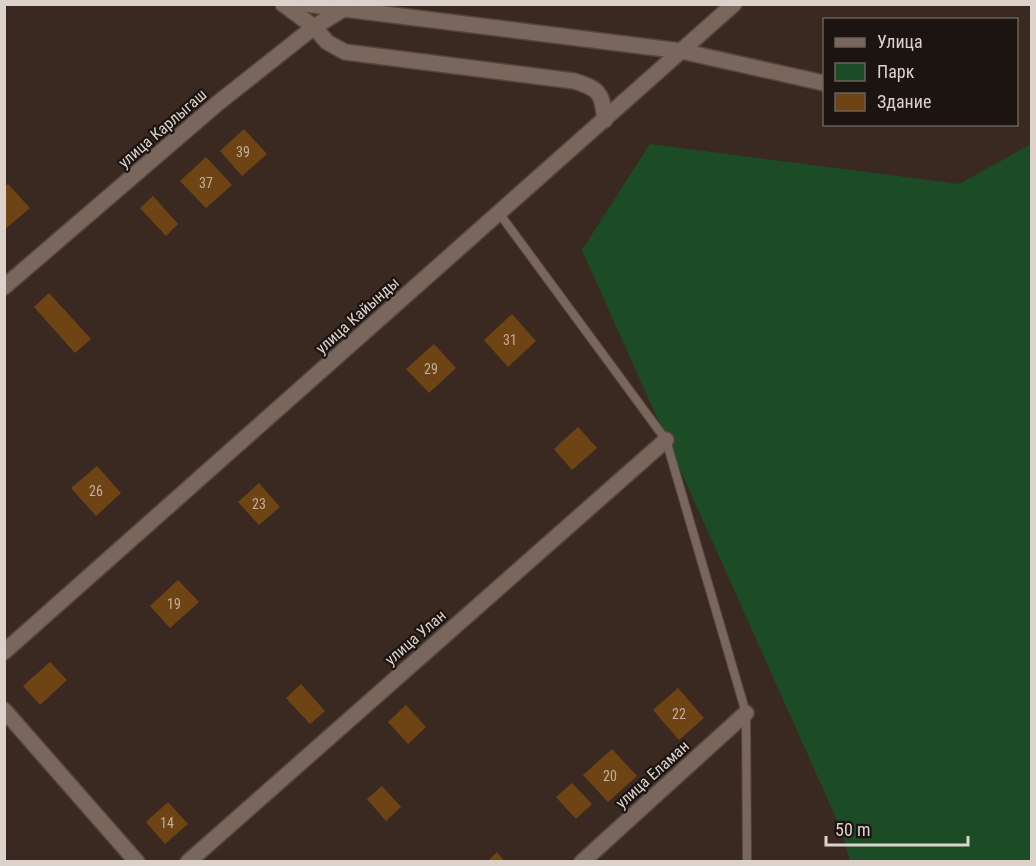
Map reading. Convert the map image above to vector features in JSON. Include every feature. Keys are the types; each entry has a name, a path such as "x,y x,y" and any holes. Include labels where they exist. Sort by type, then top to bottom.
{"street":[{"path":"283,4 314,27 327,42 345,52 574,81 592,86 603,99 605,120"},
{"path":"304,4 346,7 681,51 823,83"},
{"name":"улица Кайынды","path":"4,652 734,4"},
{"name":"улица Карлыгаш","path":"4,287 218,103 314,27 346,7"},
{"name":"улица Улан","path":"188,861 666,440"},
{"path":"4,710 137,861"},
{"name":"улица Еламан","path":"582,861 746,713"}],"lane":[{"path":"499,213 666,440 746,713 747,861"}],"green space":[{"path":"650,144 959,184 1031,144 1031,861 850,861 841,829 582,250"}],"building":[{"path":"244,129 267,154 242,176 220,151"},
{"path":"206,157 232,185 206,208 180,181"},
{"path":"8,184 30,208 4,230 4,187"},
{"path":"153,196 178,224 166,236 140,208"},
{"path":"49,293 91,339 75,353 34,307"},
{"path":"512,314 536,341 508,367 484,340"},
{"path":"434,344 456,368 429,393 406,369"},
{"path":"578,427 597,448 572,470 554,449"},
{"path":"97,466 121,493 96,516 71,488"},
{"path":"259,483 280,507 259,525 238,502"},
{"path":"178,580 199,602 170,628 150,606"},
{"path":"50,662 67,680 40,705 23,686"},
{"path":"301,684 325,711 310,724 286,698"},
{"path":"678,688 704,718 679,740 653,710"},
{"path":"406,705 426,727 408,744 388,722"},
{"path":"612,749 637,776 608,802 583,775"},
{"path":"572,783 592,804 576,819 556,797"},
{"path":"382,786 401,807 386,821 367,799"},
{"path":"168,802 188,824 165,844 146,822"},
{"path":"497,852 505,862 487,862"}]}
